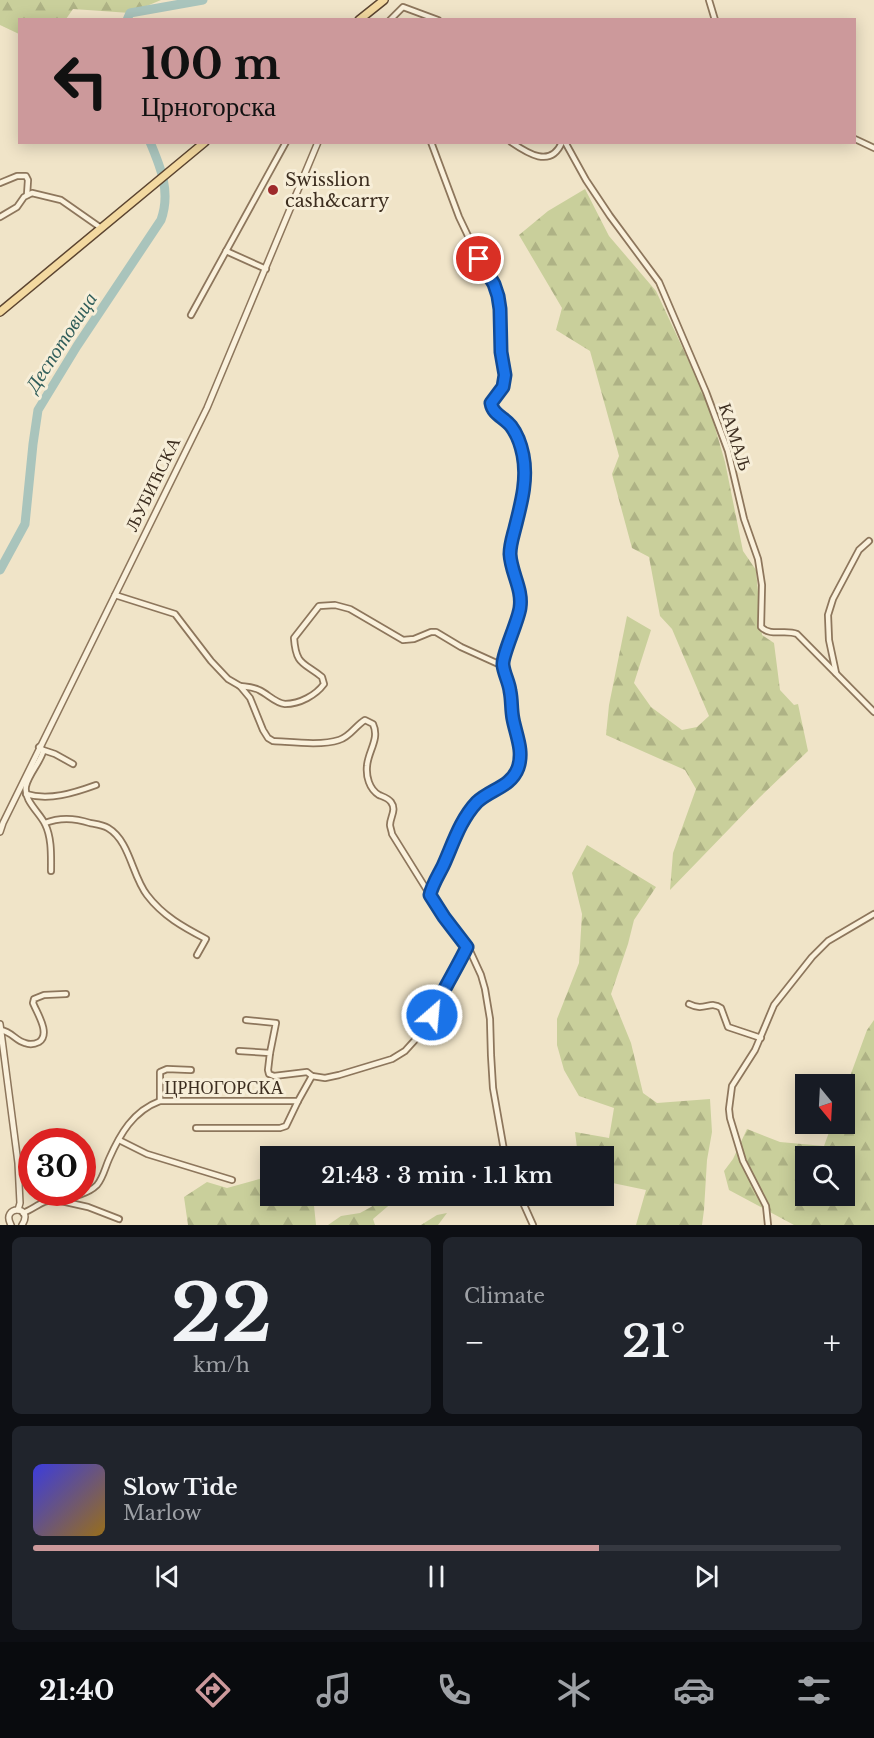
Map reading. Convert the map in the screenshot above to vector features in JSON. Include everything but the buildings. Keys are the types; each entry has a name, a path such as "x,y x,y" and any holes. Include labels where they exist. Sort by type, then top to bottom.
{"main road":[{"path":"360,18 384,0"},
{"path":"0,312 203,144"}],"street":[{"path":"709,0 714,18"},
{"path":"392,18 403,7 433,18"},
{"path":"856,139 874,148"},
{"path":"190,315 285,144"},
{"name":"ЉУБИЋСКА","path":"0,832 207,408 317,144"},
{"path":"430,895 431,888 467,815 477,802 510,781 519,765 518,737 503,661 520,607 518,584 510,556 525,474 517,435 510,425 496,413 491,403 503,387 505,375 501,352 498,296 459,217 432,144"},
{"path":"514,144 528,154 539,157 546,157 559,151 563,144"},
{"name":"КАМАЉ","path":"565,144 610,216 659,282 706,392 728,451 744,519 758,559 762,585 761,627 772,633 797,634 874,712"},
{"path":"0,183 18,176 26,176 28,180 27,195 18,207 0,217"},
{"path":"27,195 32,193 62,200 102,228"},
{"path":"226,251 266,269"},
{"path":"836,673 829,640 828,615 859,550 869,541"},
{"path":"115,595 175,614 211,661 228,679 240,686 250,698 268,738 273,741 322,743 340,740 348,736 365,720 374,724 375,737 367,764 371,788 376,794 389,799 393,804 394,810 390,826 393,834 444,917 467,947 481,975 490,1018 492,1073 503,1146"},
{"path":"240,686 261,691 273,700 285,704 303,700 318,691 324,684 322,677 298,659 294,638 319,606 327,605 350,609 403,640 436,632 461,647 503,666"},
{"path":"51,871 50,838 45,823 26,794 26,787 42,757 41,748 73,764"},
{"path":"26,794 44,797 68,794 96,785"},
{"path":"45,823 55,819 80,819 108,828 119,839 132,861 138,881 146,894 164,914 206,939 197,955"},
{"path":"768,1225 766,1206 743,1161 729,1109 732,1086 755,1050 774,1005 812,957 828,941 874,915"},
{"name":"ЦРНОГОРСКА","path":"239,1051 270,1053 268,1070 269,1074 274,1076 307,1072 312,1076 325,1078 392,1059 405,1051 424,1030 467,947"},
{"path":"1,1030 8,1031 25,1043 39,1042 45,1032 33,1003 34,999 44,995 66,994"},
{"path":"689,1004 702,1008 718,1005 728,1027 761,1038"},
{"path":"246,1020 276,1023 270,1053"},
{"path":"0,1023 18,1163 21,1211 25,1220 22,1225"},
{"path":"160,1101 160,1072 192,1070"},
{"path":"196,1128 280,1128 286,1126 312,1076"},
{"name":"ЦРНОГОРСКА","path":"96,1186 119,1140 136,1114 147,1106 160,1101 298,1101"},
{"path":"119,1140 147,1154 232,1180"},
{"name":"ЦРНОГОРСКА","path":"21,1211 35,1206"},
{"path":"84,1206 118,1220"},
{"path":"524,1206 533,1225"},
{"path":"11,1225 8,1215 13,1210 21,1211"}],"green space":[{"path":"0,0 161,0 130,13 73,9 67,18 18,18 18,34 0,25"},
{"path":"585,189 609,236 656,291 707,400 725,462 743,551 756,570 762,635 774,643 780,690 794,705 798,704 808,751 670,890 673,853 696,789 685,770 606,735 609,705 627,616 651,630 634,683 651,707 682,730 697,727 709,716 672,629 660,616 649,557 632,548 612,474 619,456 590,351 556,330 562,308 519,235 548,211"},
{"path":"587,845 656,887 634,920 611,994 631,1043 643,1093 657,1103 710,1099 712,1132 707,1160 702,1225 636,1225 646,1190 614,1183 614,1146 577,1146 575,1132 609,1138 614,1108 579,1096 564,1070 557,1045 557,1019 579,963 582,914 572,873"},
{"path":"874,1020 874,1225 794,1225 729,1190 724,1171 733,1159 747,1129 780,1142 824,1146 828,1134 855,1134 855,1074 851,1074 867,1030"},
{"path":"260,1179 260,1206 314,1206 316,1225 188,1225 184,1197 207,1182 227,1188"},
{"path":"388,1206 373,1219 375,1225 328,1225 341,1216 360,1213 371,1207"},
{"path":"447,1213 438,1225 421,1225 437,1215"}],"waterway":[{"name":"Деспотовица","path":"128,18 130,13 203,0"},
{"name":"Деспотовица","path":"0,570 25,524 38,410 77,346 161,220 165,190 151,144"}],"place":[{"name":"Swisslion cash&carry","path":"273,190"}],"route":[{"path":"432,1015 467,947 430,895 431,888 467,815 477,802 510,781 519,765 520,755 511,694 503,661 520,607 518,584 511,564 510,549 523,494 525,474 517,435 510,425 493,410 491,403 503,387 505,375 501,352 500,309 494,284 479,259"}]}
